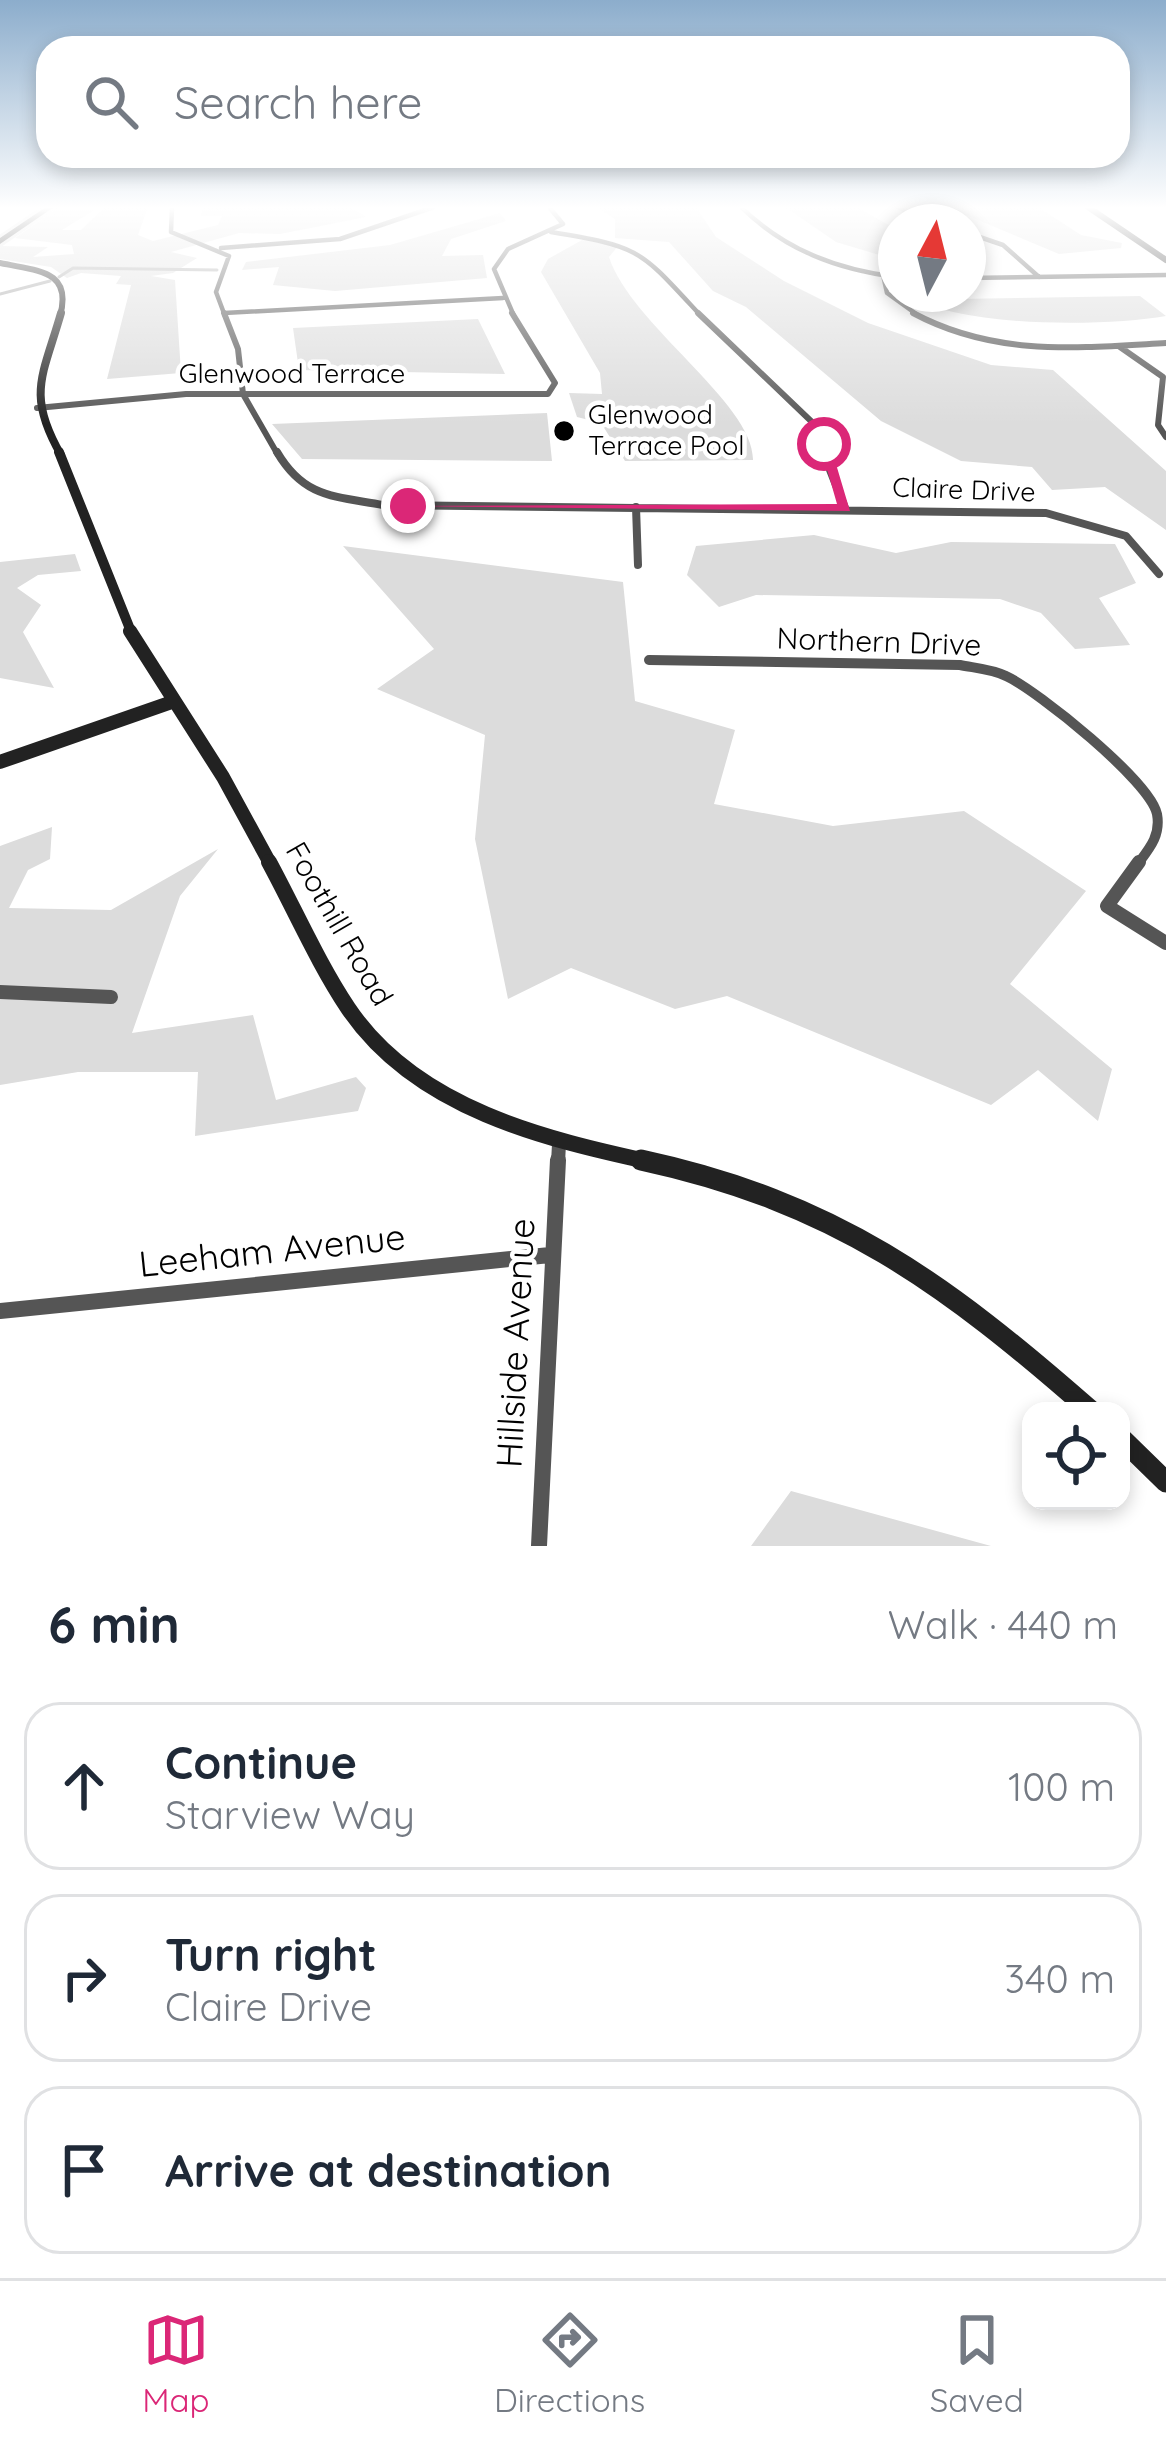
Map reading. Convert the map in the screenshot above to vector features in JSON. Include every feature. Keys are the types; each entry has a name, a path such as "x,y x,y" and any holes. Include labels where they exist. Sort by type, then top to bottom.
{"street":[{"path":"37,408 65,291 54,279"},
{"name":"Claire Drive","path":"221,279 216,292 238,349 243,394 292,478 320,494 383,505 1016,511 1088,520 1126,535 1147,553 1160,574"},
{"path":"224,313 503,298 497,279"},
{"path":"668,279 725,342 812,422 845,508"},
{"name":"Glenwood Terrace","path":"37,408 118,398 243,394 548,394 556,383 503,298"},
{"path":"915,312 965,333 1061,351 1166,344"},
{"path":"1119,346 1163,377 1158,425 1166,437"},
{"name":"Foothill Road","path":"37,408 65,462 89,537 127,626 224,777 320,958 370,1038 424,1085 559,1144 746,1186 837,1224 896,1261 1079,1402"},
{"path":"636,507 638,565"},
{"name":"Northern Drive","path":"649,660 960,665 1015,680 1145,791 1157,812 1157,837 1107,906 1166,943"},
{"path":"0,761 172,702"},
{"path":"0,992 111,998"},
{"name":"Hillside Avenue","path":"539,1546 559,1144"},
{"name":"Leeham Avenue","path":"0,1311 550,1255"},
{"path":"1130,1447 1166,1482"}],"shaded area":[{"path":"119,279 175,280 181,373 107,379 131,285 116,284"},
{"path":"275,279 474,279 335,291 273,285"},
{"path":"545,279 620,279 734,414 748,438 753,460 625,461 601,423 577,417 569,393 602,394 600,373"},
{"path":"702,279 781,279 868,323 991,365 1053,370 1166,471 1166,530 1105,487 1052,490 1032,467 961,461 881,421 746,307 713,291"},
{"path":"1140,296 1166,316 1070,323 955,312 986,312 986,299"},
{"path":"478,319 505,374 299,370 293,328"},
{"path":"547,413 552,461 302,459 272,424"},
{"path":"814,535 896,553 951,542 1115,544 1136,583 1099,598 1130,645 1075,649 1041,613 1000,599 756,595 719,607 687,575 696,546"},
{"path":"343,546 623,582 635,701 735,730 714,804 833,826 964,811 1086,891 1010,984 1112,1069 1098,1121 1038,1070 991,1105 727,996 675,1009 571,968 508,999 475,839 485,735 377,689 434,649"},
{"path":"75,554 81,571 38,575 17,588 41,605 23,632 54,688 0,678 0,562"},
{"path":"52,827 50,859 28,870 9,908 111,910 218,849 180,896 132,1033 253,1015 276,1100 356,1077 366,1088 358,1111 195,1136 198,1072 78,1072 0,1085 0,846"},
{"path":"791,1491 991,1546 751,1546"}],"waterway":[{"path":"0,294 50,281"}],"place":[{"name":"Glenwood Terrace Pool","path":"564,431"}],"route":[{"path":"408,506 845,508 824,444"}]}
